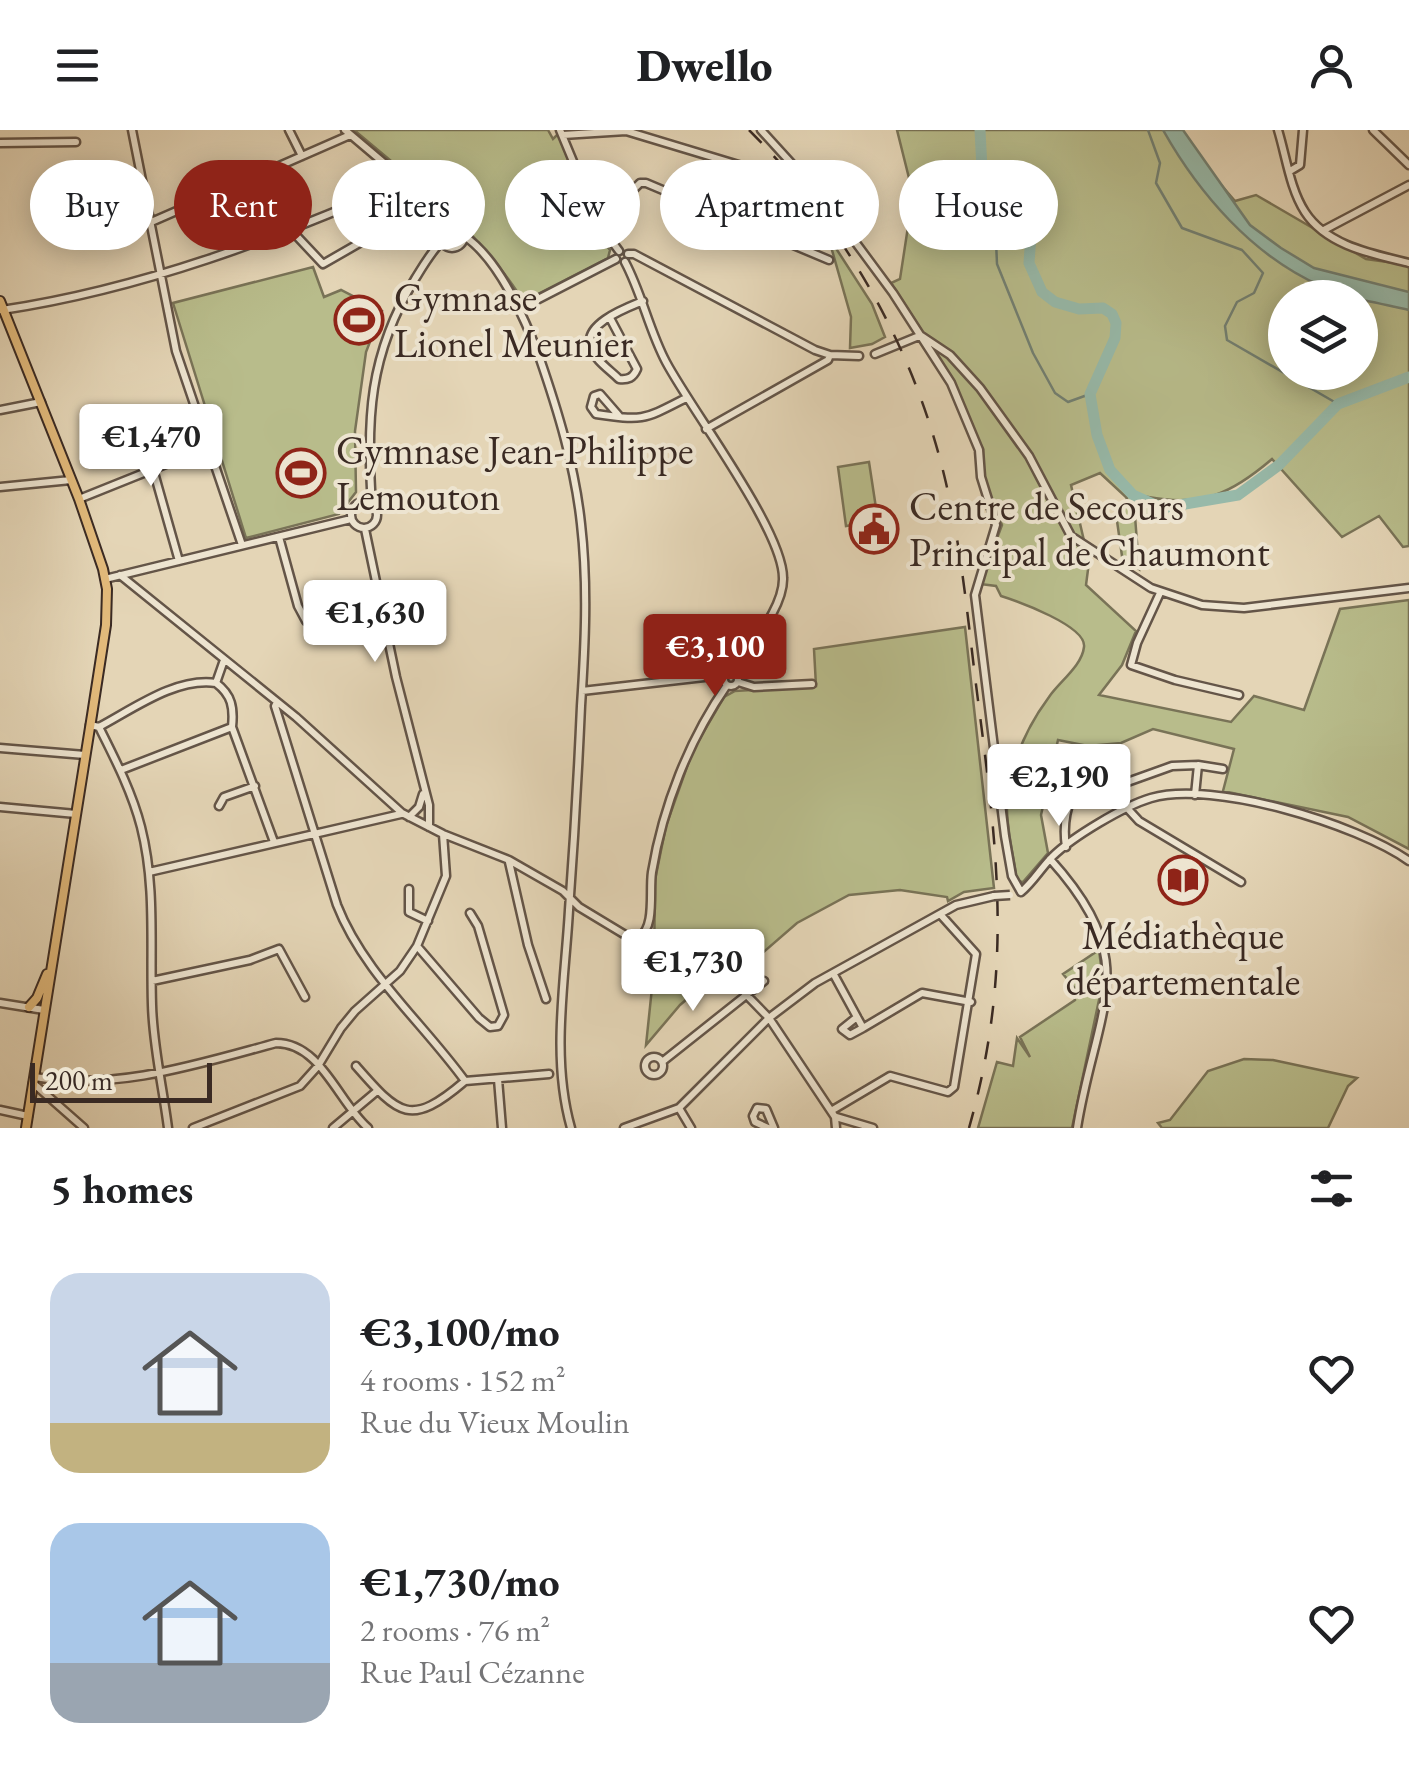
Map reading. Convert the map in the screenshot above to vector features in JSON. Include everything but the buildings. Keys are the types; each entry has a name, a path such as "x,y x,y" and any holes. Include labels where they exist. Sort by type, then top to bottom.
{"main road":[{"path":"1,307 79,500 105,579 107,611 95,726 85,755 26,1128"},
{"path":"29,1007 51,966"}],"street":[{"path":"132,130 137,160"},
{"path":"289,130 302,156"},
{"path":"761,130 822,197 880,274 951,383 979,450 981,477 996,531 974,595 1004,836 1012,876 1022,892"},
{"path":"1278,130 1306,213 1323,230 1351,246 1409,263"},
{"path":"1290,171 1300,166 1303,130"},
{"path":"1373,130 1409,166"},
{"path":"573,160 561,132 626,131 722,160"},
{"path":"292,160 348,132 380,160"},
{"path":"0,143 76,142"},
{"path":"1323,230 1409,185"},
{"path":"154,250 176,350 242,546"},
{"path":"1,307 159,276 236,250"},
{"path":"310,250 323,264 347,250"},
{"path":"365,529 376,520 369,481 369,420 384,342 405,295 436,250"},
{"path":"472,250 484,255"},
{"path":"481,250 519,309 558,415 576,486 586,587 561,1037 571,1128"},
{"path":"617,250 663,356 771,538 784,577 779,600 734,673"},
{"path":"804,250 829,260"},
{"path":"519,309 634,254 830,355 859,356"},
{"path":"610,318 637,369 626,380 618,379 590,346 594,329 610,318 642,301"},
{"path":"0,336 14,332"},
{"path":"875,354 919,336 927,337 950,354 980,388 1028,456 1071,536 1160,593 1202,605 1244,608 1409,588"},
{"path":"706,429 828,360 830,355"},
{"path":"620,417 604,397 594,396 591,407 596,414 620,417 646,419 686,398"},
{"path":"0,410 41,402"},
{"path":"79,500 211,446"},
{"path":"152,469 179,561"},
{"path":"0,486 71,480"},
{"path":"365,529 351,520 351,511 360,502 369,481"},
{"path":"360,502 372,505"},
{"path":"105,579 351,520"},
{"path":"365,529 429,808 429,827"},
{"path":"279,537 298,606 306,621 318,626 383,618"},
{"path":"120,575 278,702 406,815 509,860 570,897 579,907 638,938 648,926 657,851 688,750 728,673 734,673"},
{"path":"1160,593 1137,642 1132,665 1239,695"},
{"path":"216,683 224,660"},
{"path":"734,673 738,682 754,687 812,684"},
{"path":"582,691 696,677 726,681 733,686 738,682"},
{"path":"168,1128 152,1009 149,872 140,824 121,770 95,726 190,684 216,683 229,696 232,728 274,842"},
{"path":"278,702 275,706 343,922 386,984 464,1081"},
{"path":"121,770 232,728"},
{"path":"0,748 85,755"},
{"path":"1195,795 1198,765"},
{"path":"1066,847 1064,830 1078,790 1120,785 1172,766 1198,765 1223,770"},
{"path":"219,806 224,797 254,786"},
{"path":"419,807 424,793"},
{"path":"624,1128 679,1108 794,996 963,902 1022,892 1050,859 1066,847 1128,809 1161,796 1195,795 1277,809 1347,828 1409,861"},
{"path":"0,806 76,814"},
{"path":"149,872 406,815 419,807 429,808"},
{"path":"1128,809 1138,821 1241,882"},
{"path":"193,1128 298,1088 318,1066 340,1028 386,984 418,946 446,876 443,834"},
{"path":"1050,859 1080,894 1108,960 1106,996 1077,1128"},
{"path":"509,860 528,945 546,999"},
{"path":"410,889 409,912 428,922"},
{"path":"418,946 479,1018 490,1026 498,1026 504,1015 478,926 470,914"},
{"path":"833,1114 890,1076 951,1091 976,954 940,914"},
{"path":"152,981 250,960 279,949 305,996"},
{"path":"833,973 863,1028"},
{"path":"729,977 769,1018 833,1114 836,1128"},
{"path":"662,1062 764,981"},
{"path":"857,1017 842,1029 850,1035 922,993 970,1002"},
{"path":"0,1003 44,1010"},
{"path":"34,1080 161,1074 276,1042 297,1046 368,1128"},
{"path":"360,1070 395,1108 414,1112 428,1108 464,1081 548,1074"},
{"path":"498,1079 502,1128"},
{"path":"34,1080 84,1128"},
{"path":"333,1128 376,1091"},
{"path":"679,1108 691,1128"},
{"path":"0,1110 28,1116"},
{"path":"833,1114 873,1128"}],"green space":[{"path":"354,130 548,130 553,139 558,134 568,160 505,160 505,250 610,250 608,258 532,297 518,293 485,250 485,160 389,160"},
{"path":"897,130 1181,130 1203,164 1235,201 1256,195 1366,259 1409,265 1409,546 1403,547 1379,516 1342,537 1272,459 1243,481 1215,495 1185,500 1148,497 1159,514 1135,516 1139,569 1122,556 1117,521 1127,498 1100,473 1071,485 1089,562 1086,585 1136,631 1122,665 1099,695 1231,722 1254,696 1304,710 1340,609 1409,600 1409,849 1348,817 1223,791 1234,749 1153,729 1121,743 1088,746 1058,740 1041,815 1048,853 1023,882 1017,881 1007,813 1020,747 1053,691 1075,667 1084,647 1075,631 1063,623 1001,596 996,586 980,584 1002,525 983,477 983,449 954,381 891,283 900,279 904,250 1058,250 1058,160 904,160"},
{"path":"832,250 837,250 872,304 885,337 850,348 851,317"},
{"path":"313,267 324,297 341,290 382,311 366,352 355,431 356,492 339,514 246,538 173,303"},
{"path":"869,462 878,521 846,526 838,467"},
{"path":"965,627 994,888 964,892 948,901 947,897 900,890 849,895 797,923 751,963 727,965 680,1005 646,1045 654,969 655,880 666,826 693,750 724,697 735,691 816,686 814,649"},
{"path":"1099,950 1103,981 1072,1128 978,1128 997,1062 1013,1066 1017,1038 1030,1057 1020,1037 1075,1000 1074,987 1063,974"},
{"path":"1244,1059 1273,1060 1357,1078 1348,1086 1328,1128 1162,1128 1158,1123 1170,1120 1208,1071"}],"shaded area":[{"path":"1163,130 1183,130 1250,225 1314,268 1362,280 1310,280 1273,258 1230,221"},
{"path":"1378,284 1409,292 1409,310 1378,304"}],"waterway":[{"path":"980,130 982,169 997,205 1024,211 1032,220 1029,263 1042,292 1055,302 1079,309 1103,308 1116,323 1115,338 1090,394 1097,435 1110,470 1133,495 1162,508 1238,495 1279,465 1338,404 1409,377"},
{"path":"1148,130 1160,163 1156,183 1182,228 1242,250 1263,273 1254,293 1237,302 1225,326 1227,340 1338,404"},
{"path":"996,250 997,264 1033,353 1055,393 1068,402 1090,394"}],"railway":[{"path":"749,130 816,208 872,293 916,385 946,483 957,538 986,764 998,918 992,1020 969,1128"}],"place":[{"name":"Gymnase Lionel Meunier","path":"359,320"},
{"name":"Gymnase Jean-Philippe Lemouton","path":"301,473"},
{"name":"Centre de Secours Principal de Chaumont","path":"874,529"},
{"name":"Médiathèque départementale","path":"1183,880"}]}
